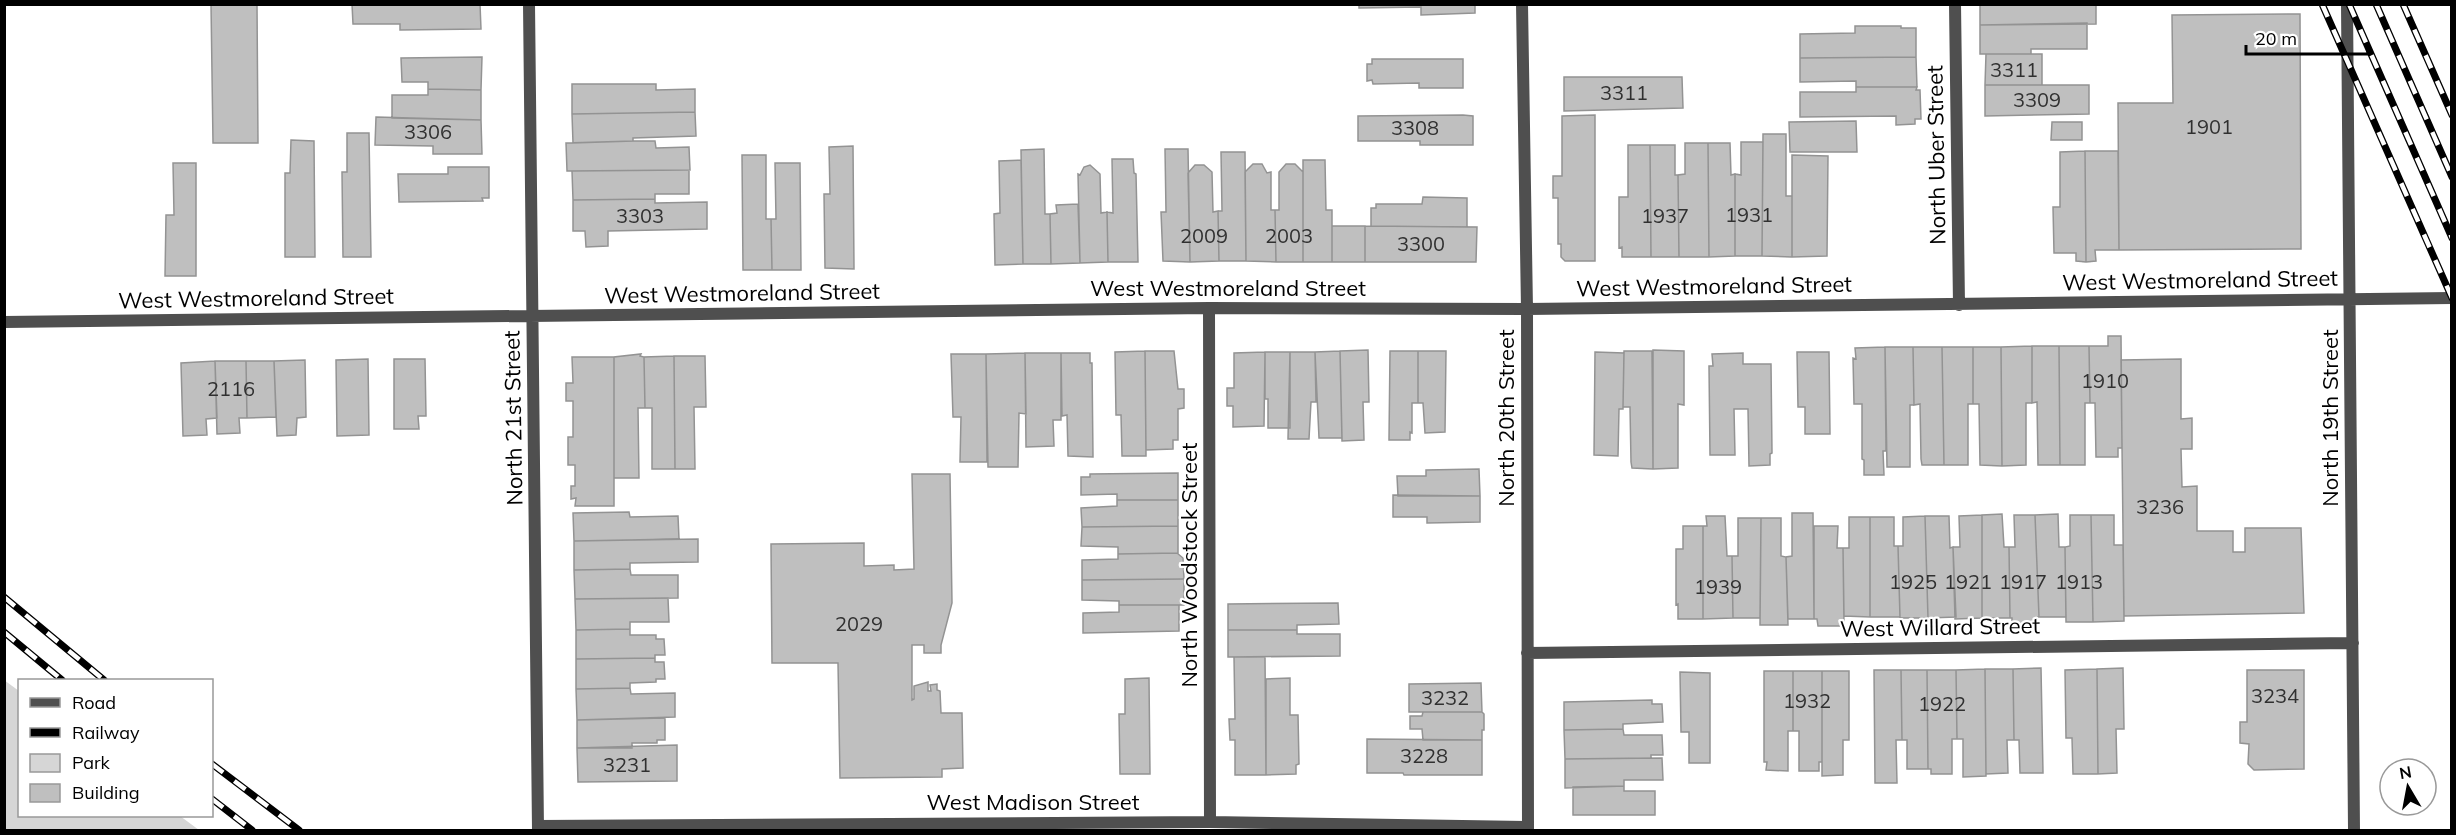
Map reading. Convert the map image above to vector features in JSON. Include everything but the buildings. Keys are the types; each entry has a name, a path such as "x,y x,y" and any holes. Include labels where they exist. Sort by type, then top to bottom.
{"street":[{"name":"North 21st Street","path":"529,4 538,828"},
{"name":"North 20th Street","path":"1522,4 1527,309 1528,829"},
{"name":"North Uber Street","path":"1955,4 1959,305"},
{"name":"North 19th Street","path":"2347,4 2355,831"},
{"name":"West Westmoreland Street","path":"4,322 1209,308 1527,309 2451,298"},
{"name":"North Woodstock Street","path":"1209,308 1210,822"},
{"name":"West Willard Street","path":"1527,653 2353,643"},
{"name":"West Madison Street","path":"538,828 1210,822 1528,829"}],"green space":[{"path":"4,680 18,690 18,817 181,817 199,830 5,830"}],"railway":[{"path":"2322,4 2452,298"},
{"path":"2349,4 2452,238"},
{"path":"2376,4 2452,177"},
{"path":"2403,4 2452,115"},
{"path":"4,597 103,679"},
{"path":"4,632 61,679"},
{"path":"213,765 299,830"},
{"path":"213,800 252,830"}]}
